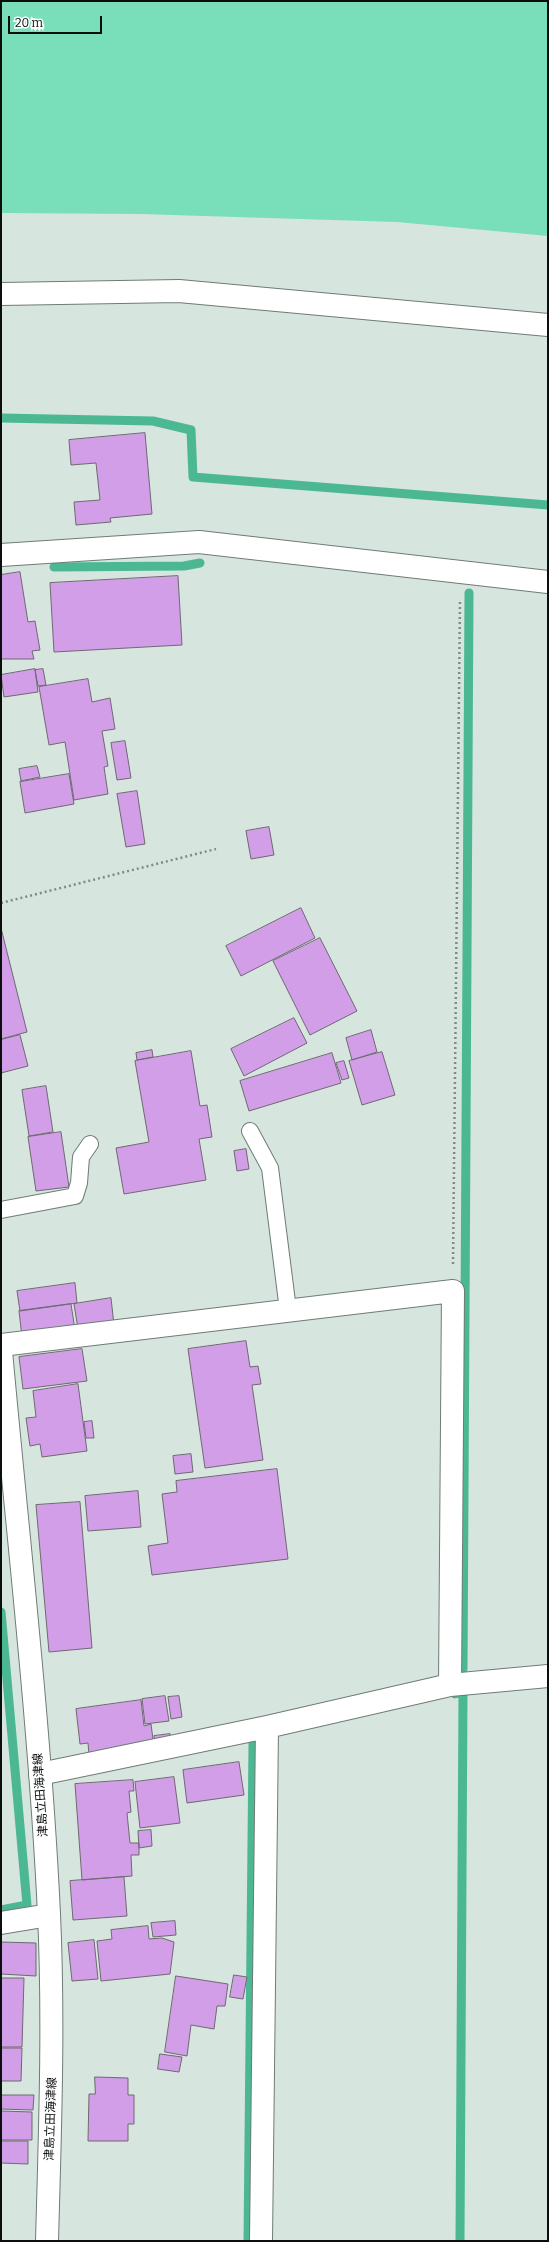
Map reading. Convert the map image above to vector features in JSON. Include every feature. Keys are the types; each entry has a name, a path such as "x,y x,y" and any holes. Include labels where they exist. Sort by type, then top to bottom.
{"street":[{"path":"1,294 179,291 548,325"},
{"path":"1,555 199,542 548,582"},
{"path":"1,1345 453,1291 450,1685"},
{"name":"津島立田海津線","path":"1,1351 40,1774 49,1915 52,2075 47,2241"},
{"path":"40,1774 267,1727 450,1685 548,1676"},
{"path":"261,2241 267,1727"},
{"path":"1,1923 49,1915"}],"lane":[{"path":"250,1131 270,1168 288,1310"},
{"path":"1,1210 75,1196 79,1183 81,1157 90,1144"}],"path":[{"path":"453,1291 461,572"},
{"path":"1,903 216,849"}],"green space":[{"path":"1,1 548,1 548,236 397,222 140,214 1,213"}],"building":[{"path":"145,433 152,514 110,518 111,522 76,525 74,502 100,500 96,463 71,465 69,440"},
{"path":"20,572 28,622 35,621 40,650 32,651 34,659 1,659 1,575"},
{"path":"178,576 182,645 54,652 50,583"},
{"path":"35,669 38,692 4,697 1,675"},
{"path":"43,669 46,685 38,686 35,670"},
{"path":"88,679 92,702 110,698 115,729 102,731 108,766 104,767 108,794 74,800 65,742 49,745 39,687"},
{"path":"125,741 131,778 117,780 111,743"},
{"path":"37,766 40,777 21,781 19,769"},
{"path":"69,774 74,804 25,813 20,782"},
{"path":"137,791 145,844 126,847 117,794"},
{"path":"269,827 274,855 251,859 246,831"},
{"path":"301,908 315,938 241,976 226,946"},
{"path":"1,928 27,1032 1,1039"},
{"path":"320,938 357,1011 310,1035 273,961"},
{"path":"294,1018 307,1043 244,1076 231,1049"},
{"path":"371,1030 377,1052 352,1060 346,1038"},
{"path":"20,1035 28,1066 1,1073 1,1040"},
{"path":"152,1050 153,1057 137,1060 136,1053"},
{"path":"191,1051 200,1106 207,1105 212,1137 199,1139 206,1180 124,1194 116,1148 149,1142 135,1061"},
{"path":"382,1052 395,1095 362,1105 349,1061"},
{"path":"332,1053 341,1083 249,1111 240,1081"},
{"path":"344,1061 349,1078 342,1080 336,1063"},
{"path":"46,1086 53,1132 29,1136 22,1090"},
{"path":"61,1132 69,1187 36,1191 28,1137"},
{"path":"246,1149 249,1169 237,1171 234,1151"},
{"path":"75,1283 77,1303 20,1311 17,1291"},
{"path":"111,1298 114,1325 78,1329 74,1304"},
{"path":"71,1304 75,1330 22,1337 19,1311"},
{"path":"246,1341 250,1367 258,1366 261,1384 252,1385 263,1460 205,1468 188,1349"},
{"path":"82,1349 87,1381 23,1389 19,1357"},
{"path":"78,1384 87,1451 42,1457 40,1444 30,1446 26,1418 36,1417 33,1391"},
{"path":"92,1421 94,1438 86,1438 84,1422"},
{"path":"191,1454 193,1472 175,1474 173,1456"},
{"path":"277,1469 288,1559 152,1575 148,1546 168,1543 162,1494 177,1492 176,1481"},
{"path":"138,1491 141,1527 88,1531 85,1496"},
{"path":"80,1502 92,1648 49,1652 36,1505"},
{"path":"165,1696 169,1721 145,1724 142,1699"},
{"path":"179,1696 182,1717 171,1719 168,1697"},
{"path":"141,1700 144,1726 151,1724 154,1747 89,1755 88,1743 80,1744 76,1709"},
{"path":"170,1734 170,1743 155,1745 154,1736"},
{"path":"239,1762 244,1795 187,1803 183,1770"},
{"path":"174,1777 180,1823 140,1828 135,1782"},
{"path":"133,1780 134,1791 129,1791 131,1812 127,1813 130,1843 139,1843 139,1855 131,1855 132,1876 82,1880 75,1784"},
{"path":"151,1830 152,1846 139,1848 138,1831"},
{"path":"124,1877 127,1916 73,1920 70,1881"},
{"path":"175,1921 176,1935 153,1937 151,1923"},
{"path":"148,1926 149,1939 162,1938 174,1942 170,1974 101,1981 97,1941 112,1939 111,1930"},
{"path":"94,1940 98,1979 72,1981 68,1943"},
{"path":"1,1942 36,1943 36,1976 1,1974"},
{"path":"234,1975 247,1977 243,1999 230,1997"},
{"path":"176,1976 228,1984 225,2006 217,2006 214,2029 191,2025 187,2056 165,2052"},
{"path":"1,1978 24,1978 22,2047 1,2047"},
{"path":"1,2048 22,2048 21,2081 1,2081"},
{"path":"160,2054 182,2057 179,2072 158,2069"},
{"path":"95,2077 128,2078 128,2095 134,2095 134,2124 128,2124 128,2141 88,2141 89,2094 95,2094"},
{"path":"1,2095 34,2095 33,2110 1,2109"},
{"path":"1,2111 32,2112 32,2140 1,2140"},
{"path":"1,2141 28,2141 28,2164 1,2163"}],"waterway":[{"path":"1,418 153,421 191,430 193,477 548,505"},
{"path":"54,567 184,566 200,563"},
{"path":"463,1669 469,593"},
{"path":"1,1612 27,1905 1,1910"},
{"path":"455,1694 463,1692 460,2241"},
{"path":"248,2241 253,1743"}]}
